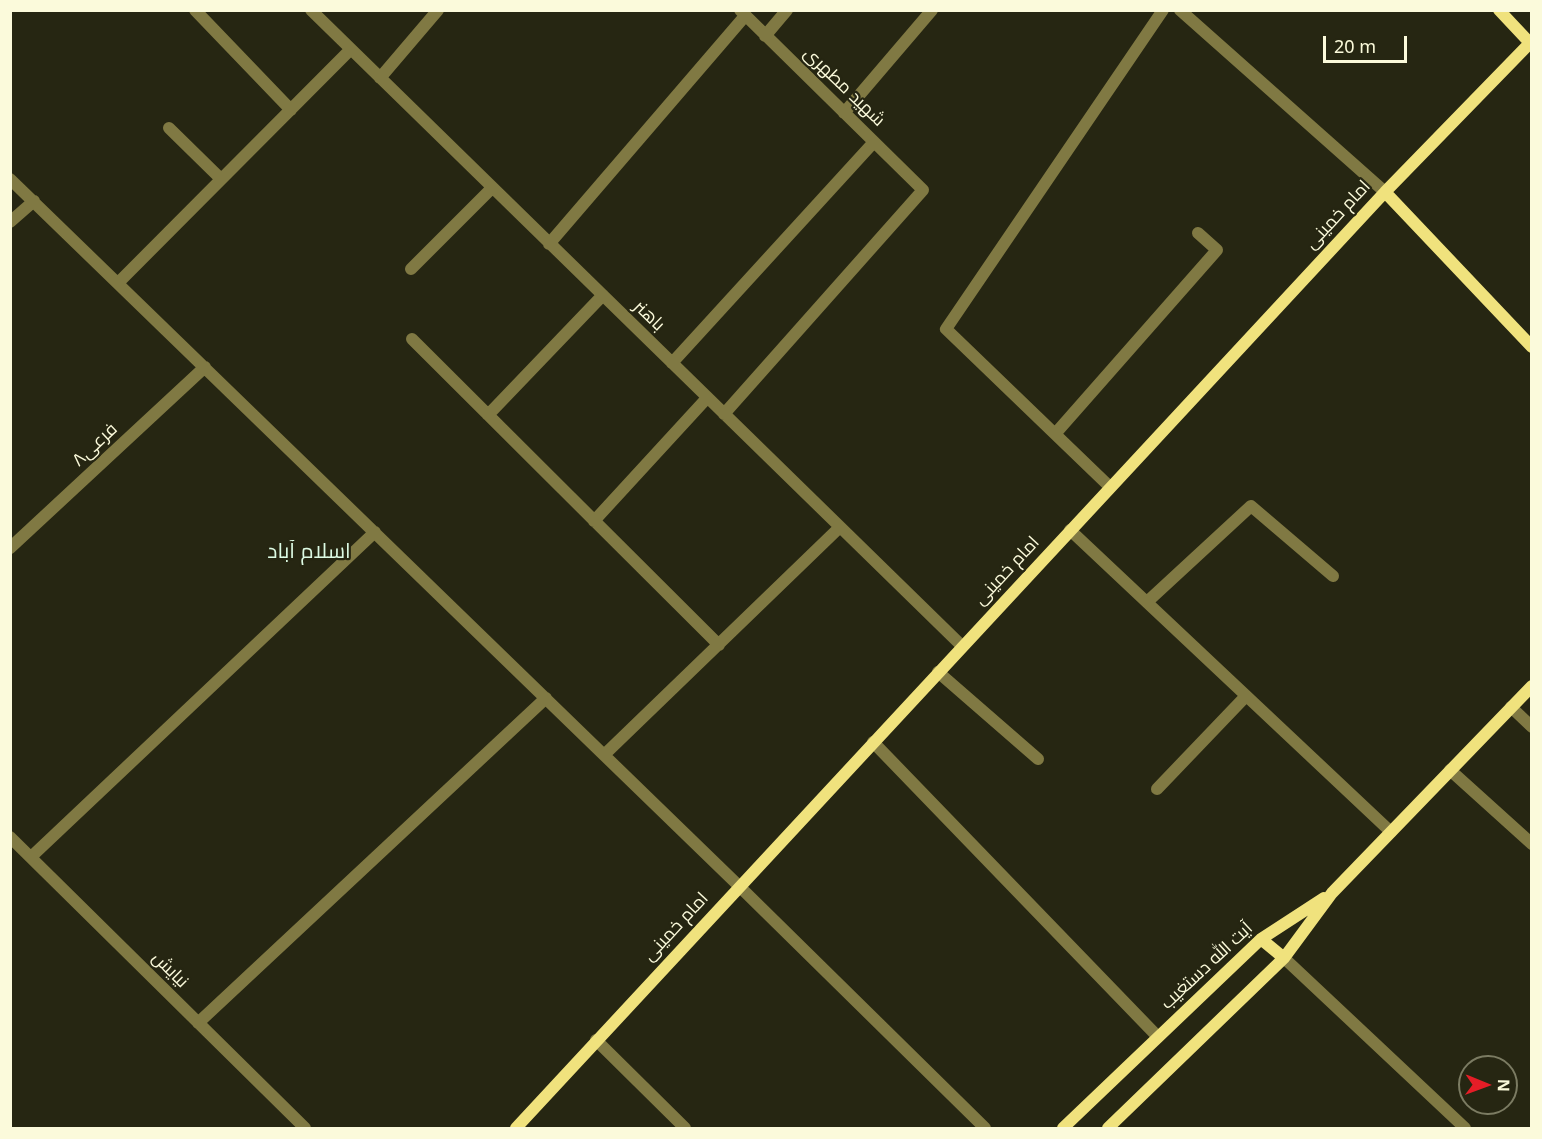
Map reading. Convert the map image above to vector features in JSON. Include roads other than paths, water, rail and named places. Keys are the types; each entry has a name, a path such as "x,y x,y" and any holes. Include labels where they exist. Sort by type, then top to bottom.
{"street":[{"path":"195,10 291,110"},
{"name":"باهنر","path":"311,10 962,646"},
{"path":"380,78 438,10"},
{"path":"765,36 787,10"},
{"path":"844,113 932,10"},
{"path":"1110,487 945,329 1163,10"},
{"path":"1180,10 1385,192 1532,347"},
{"path":"1499,10 1531,44"},
{"path":"549,244 742,13"},
{"name":"شهید مطهری","path":"724,414 922,190 742,13"},
{"name":"امام خمینی","path":"516,1128 1385,192 1531,44"},
{"path":"118,283 351,50"},
{"path":"169,128 221,179"},
{"path":"672,363 874,142"},
{"path":"10,179 546,698 985,1128"},
{"path":"411,269 492,188"},
{"path":"10,222 34,201"},
{"path":"1055,434 1217,250 1198,233"},
{"path":"488,415 603,295"},
{"path":"412,339 719,645"},
{"name":"فرعی۸","path":"10,548 205,367"},
{"path":"594,521 707,398"},
{"path":"1147,602 1251,506 1333,576"},
{"path":"604,755 840,527"},
{"path":"1070,530 1391,832"},
{"path":"31,857 375,532"},
{"path":"938,672 1038,759"},
{"path":"1108,1128 1284,958 1332,893 1532,686"},
{"path":"1157,789 1246,696"},
{"path":"198,1023 546,698"},
{"path":"1511,707 1532,727"},
{"path":"873,742 1158,1037"},
{"path":"1450,770 1532,844"},
{"name":"نیایش","path":"10,837 305,1128"},
{"name":"آیت الله دستغیب","path":"1063,1128 1261,939 1332,893"},
{"path":"1261,939 1465,1128"},
{"path":"596,1040 685,1128"}],"district":[{"name":"اسلام آباد","path":"309,552"}]}
